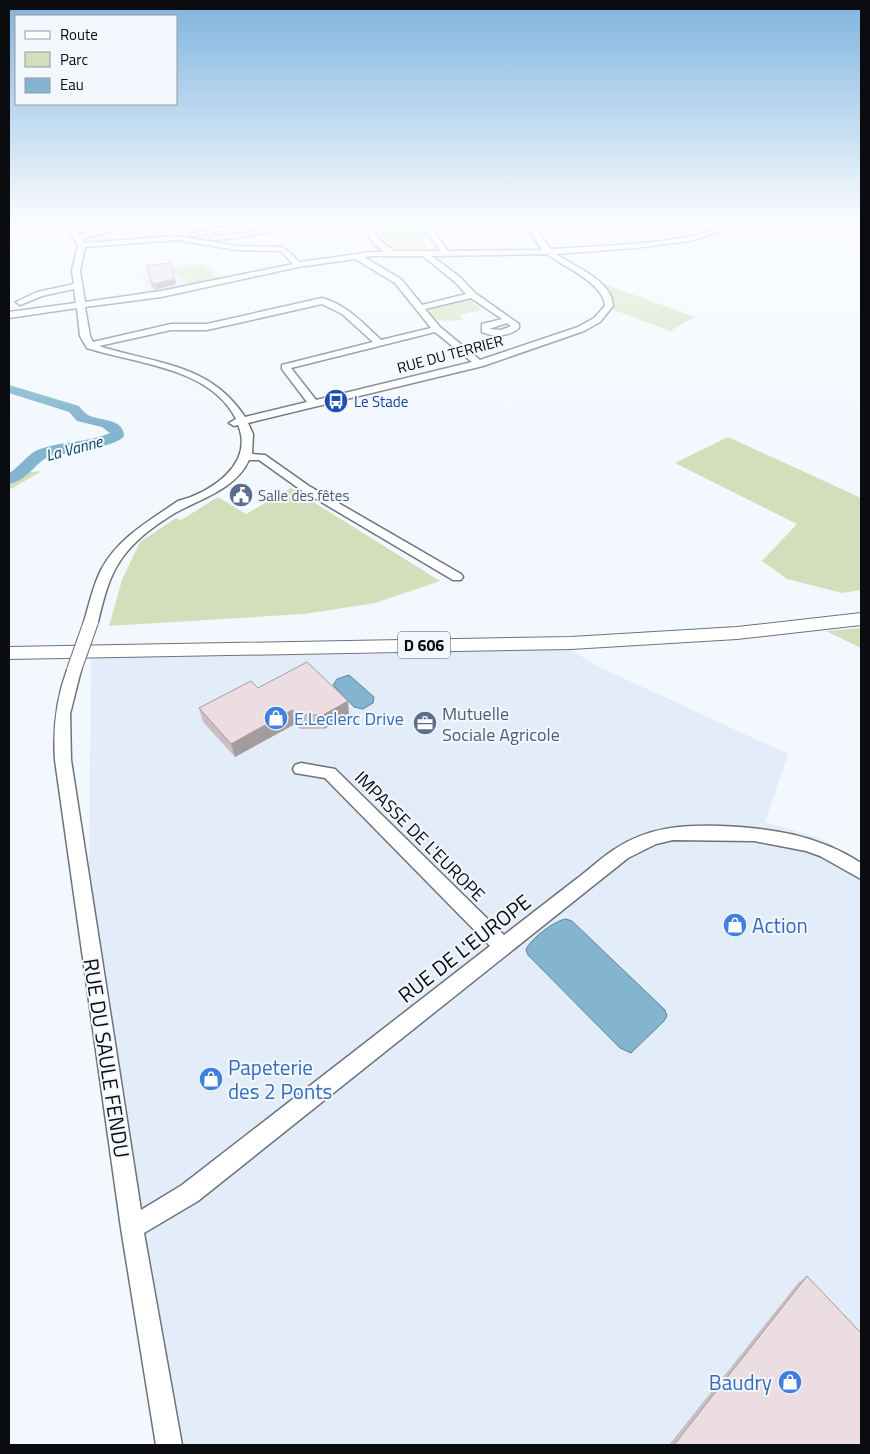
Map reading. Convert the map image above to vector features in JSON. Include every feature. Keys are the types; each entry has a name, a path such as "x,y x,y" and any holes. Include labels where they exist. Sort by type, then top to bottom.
{"main road":[{"name":"D 606","path":"9,653 571,643 737,633 861,619"}],"street":[{"path":"9,298 20,302 50,292"},
{"path":"78,292 85,336 90,346 187,373 209,384 224,398 225,405 250,438 244,456 268,462 305,488 457,577"},
{"path":"9,315 172,292"},
{"path":"408,292 437,329 480,364"},
{"path":"469,292 509,320"},
{"name":"RUE DU TERRIER","path":"238,422 480,364 582,329 597,320 609,306 609,298 604,292"},
{"path":"420,308 472,295"},
{"path":"90,346 171,327 207,327 322,301 332,304 348,314 380,343"},
{"path":"20,302 23,304 20,313"},
{"path":"314,404 285,367 437,329"},
{"name":"RUE DU SAULE FENDU","path":"169,1445 132,1228 60,732 64,699 108,570 124,546 175,509 199,497 229,478 244,456"},
{"name":"IMPASSE DE L'EUROPE","path":"301,769 329,773 504,947"},
{"name":"RUE DE L'EUROPE","path":"132,1228 190,1192 622,853 660,836 691,833 760,834 795,839 823,850 861,872"}],"shaded area":[{"path":"568,648 595,665 788,754 765,822 819,838 861,861 861,1445 162,1445 88,965 91,655 399,654"}],"green space":[{"path":"607,292 625,292 695,317 670,331 614,310 613,302"},
{"path":"467,299 476,301 472,303 482,310 459,315 464,319 450,321 436,319 429,313 432,312 427,310 432,307"},
{"path":"728,437 861,498 861,590 842,593 787,579 762,561 797,524 675,463"},
{"path":"42,471 9,490 9,474"},
{"path":"291,488 440,581 375,603 304,614 109,626 122,580 140,542 176,518 181,520 218,497 246,514"},
{"path":"861,628 861,648 826,631"}],"water":[{"path":"349,675 374,697 373,703 363,709 354,707 333,685 337,679"},
{"path":"566,919 572,921 665,1010 667,1016 664,1021 631,1053 620,1048 528,955 526,950 537,936 549,927"}],"building":[{"name":"E.Leclerc Drive","path":"307,662 348,701 323,715 298,715 292,710 231,744 199,708 251,681 258,688"},
{"name":"Baudry","path":"807,1276 861,1333 861,1445 674,1445"}],"waterway":[{"name":"La Vanne","path":"9,389 37,398"},
{"name":"La Vanne","path":"9,479 24,471 39,455 46,452 104,441 117,436 117,432 107,424 82,418 74,409 41,399"}],"place":[{"name":"Le Stade","path":"336,401"},
{"name":"Salle des fêtes","path":"241,495"},
{"name":"E.Leclerc Drive","path":"276,718"},
{"name":"Mutuelle Sociale Agricole","path":"425,723"},
{"name":"Action","path":"735,925"},
{"name":"Papeterie des 2 Ponts","path":"211,1079"},
{"name":"Baudry","path":"790,1382"}]}
